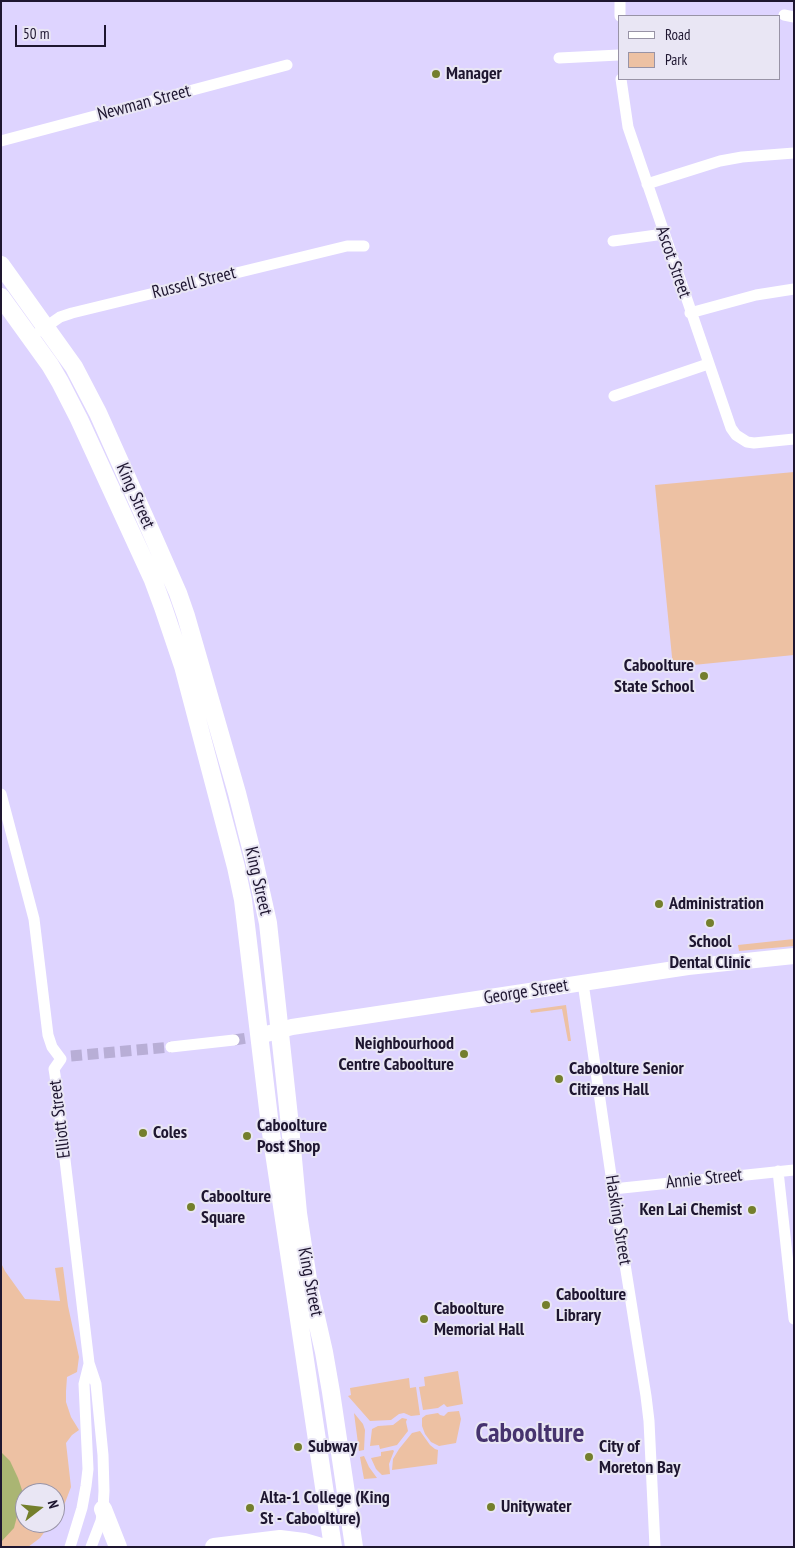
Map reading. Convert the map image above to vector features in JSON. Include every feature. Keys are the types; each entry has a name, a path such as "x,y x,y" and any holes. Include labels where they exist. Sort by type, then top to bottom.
{"main road":[{"name":"King Street","path":"1,265 74,367 91,398 169,571 186,616 234,783 268,923 298,1213 310,1292 331,1392 354,1547"},
{"name":"King Street","path":"1,298 31,338 60,382 79,418 146,564 175,640 194,707 240,884 253,1037 279,1185 333,1547"},
{"path":"102,1508 118,1547"},
{"path":"214,1547 280,1539 304,1542 321,1547"}],"street":[{"path":"620,1 620,15"},
{"path":"559,58 618,55"},
{"name":"Newman Street","path":"1,142 287,65"},
{"name":"Ascot Street","path":"621,80 628,127 726,418 731,428 741,440 754,443 794,439"},
{"path":"646,184 698,166 720,161 742,157 794,153"},
{"path":"613,242 664,234"},
{"name":"Russell Street","path":"31,338 60,317 72,313 347,246 364,246"},
{"path":"690,313 756,295 794,289"},
{"path":"614,396 708,364"},
{"name":"Elliott Street","path":"1,794 34,919 48,1034 52,1047 66,1058 54,1069 89,1362 96,1384 103,1455 104,1491 102,1508 92,1547"},
{"name":"George Street","path":"253,1037 280,1030 688,967 794,956"},
{"name":"Hasking Street","path":"583,983 646,1396 655,1547"},
{"path":"171,1047 234,1040"},
{"name":"Annie Street","path":"613,1189 794,1170"},
{"path":"778,1171 794,1319"},
{"name":"Elliott Street","path":"70,1547 82,1508 86,1486 84,1384 89,1362"}],"green space":[{"path":"794,472 794,655 673,667 655,485"},
{"path":"794,939 794,946 739,951 738,945"},
{"path":"566,1005 571,1041 568,1041 562,1009 531,1013 530,1010"},
{"path":"1,1263 25,1299 60,1301 55,1268 63,1267 68,1306 79,1357 77,1372 67,1377 66,1391 66,1402 71,1417 79,1430 66,1443 71,1487 65,1503 65,1483 15,1483 15,1533 44,1533 28,1547 1,1547"},
{"path":"458,1371 463,1404 447,1407 444,1404 438,1408 423,1410 419,1387 425,1386 424,1377"},
{"path":"409,1378 410,1388 416,1387 420,1415 411,1416 404,1413 391,1420 370,1421 348,1396 351,1395 350,1388"},
{"path":"459,1411 461,1419 456,1443 439,1446 431,1442 422,1426 422,1418 426,1415 438,1413 444,1416 448,1412"},
{"path":"354,1413 363,1424 365,1430 364,1450 359,1451"},
{"path":"402,1418 407,1419 408,1431 397,1445 380,1449 379,1445 370,1446 372,1429 378,1426 393,1425"},
{"path":"420,1431 430,1445 438,1450 437,1464 392,1470 393,1459 399,1449 412,1433"},
{"path":"393,1450 389,1464 390,1474 382,1475 376,1469 371,1458 381,1456 381,1452"},
{"path":"364,1456 377,1478 364,1479 360,1457"}],"shaded area":[{"path":"1,1452 10,1461 20,1483 15,1483 14,1528 1,1542"}],"tunnel":[{"path":"234,1040 247,1038"},
{"path":"71,1056 171,1047"}],"place":[{"name":"Manager","path":"436,74"},
{"name":"Caboolture State School","path":"704,676"},
{"name":"Administration","path":"659,904"},
{"name":"School Dental Clinic","path":"710,923"},
{"name":"Neighbourhood Centre Caboolture","path":"464,1054"},
{"name":"Caboolture Senior Citizens Hall","path":"559,1079"},
{"name":"Coles","path":"143,1133"},
{"name":"Caboolture Post Shop","path":"247,1136"},
{"name":"Caboolture Square","path":"191,1207"},
{"name":"Ken Lai Chemist","path":"752,1210"},
{"name":"Caboolture Library","path":"546,1305"},
{"name":"Caboolture Memorial Hall","path":"424,1319"},
{"name":"Subway","path":"298,1447"},
{"name":"City of Moreton Bay","path":"589,1457"},
{"name":"Unitywater","path":"491,1507"},
{"name":"Alta-1 College (King St - Caboolture)","path":"250,1508"}],"district":[{"name":"Caboolture","path":"530,1434"}]}
